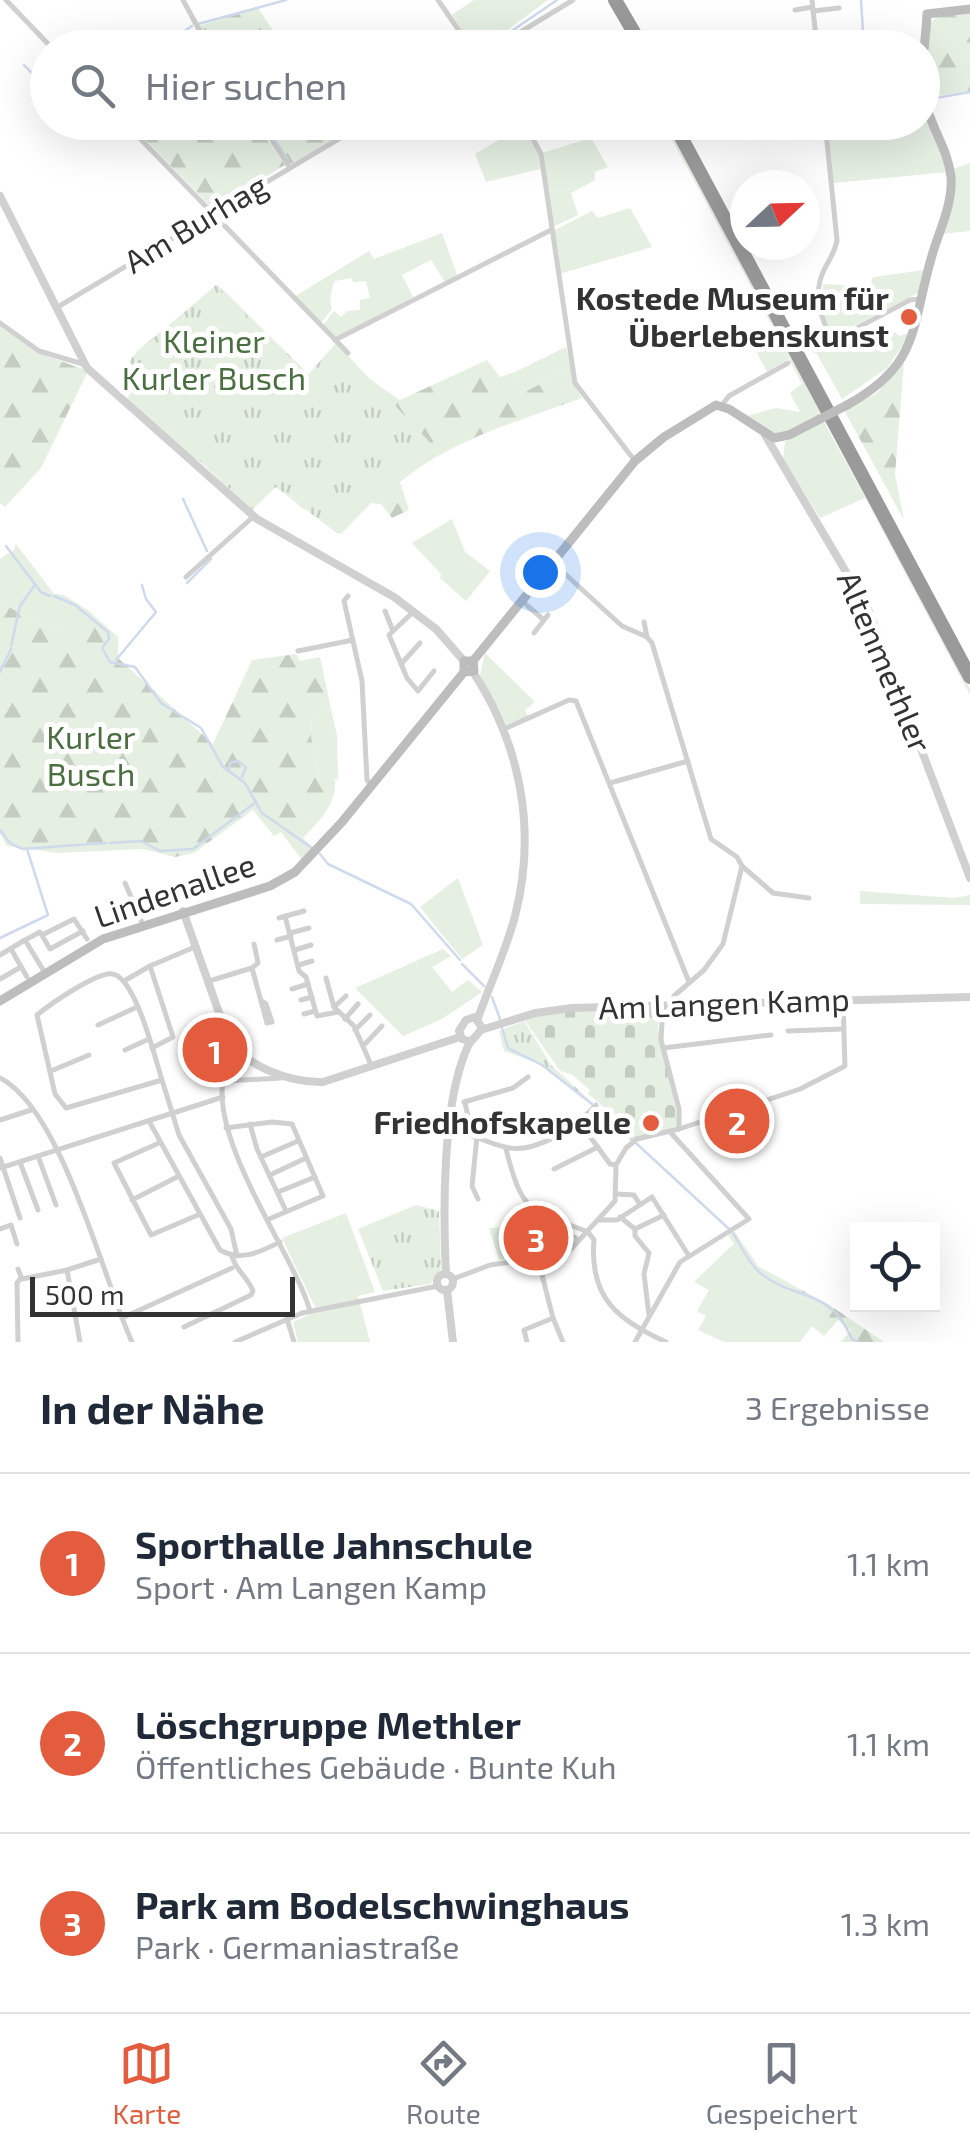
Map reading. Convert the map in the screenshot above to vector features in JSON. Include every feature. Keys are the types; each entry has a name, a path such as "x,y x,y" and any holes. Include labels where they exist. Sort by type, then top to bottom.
{"highway":[{"path":"604,0 622,30"},
{"path":"615,0 632,30"},
{"path":"683,140 970,677"},
{"path":"693,140 730,210"},
{"path":"757,260 970,658"}],"main road":[{"path":"926,30 927,14 970,9"},
{"path":"722,405 765,435 785,437 870,390 899,361 916,330 951,185 940,136"},
{"name":"Lindenallee","path":"0,1001 103,939 291,876 372,786 635,461 709,408 722,405"}],"street":[{"path":"6,0 35,30"},
{"path":"183,0 199,30"},
{"path":"438,0 459,30"},
{"path":"523,30 572,0"},
{"path":"927,14 928,0"},
{"path":"795,10 812,6 840,8"},
{"path":"141,140 348,353"},
{"name":"Am Burhag","path":"56,308 290,168 272,140"},
{"path":"290,168 337,140"},
{"path":"534,140 541,154 575,383 635,461"},
{"path":"826,140 837,240 836,250 822,275 819,314 833,341"},
{"path":"0,196 84,364 254,516 275,532 414,610 455,649 482,686 504,729 521,787 524,864 514,920 478,1018 481,1030 465,1039 312,1082 261,1066 237,1052 228,1036 183,912"},
{"path":"334,340 551,230"},
{"path":"815,350 910,300 922,300"},
{"path":"0,323 39,352 84,364"},
{"path":"722,405 729,396 788,363"},
{"name":"Altenmethler","path":"765,435 868,610 970,878"},
{"path":"779,455 785,437"},
{"path":"186,577 254,516"},
{"path":"553,563 622,626 648,637"},
{"path":"348,596 344,601 364,699 367,780 372,786"},
{"path":"522,601 546,618 534,634"},
{"path":"414,610 389,635 407,678 418,691 434,671"},
{"path":"385,611 393,631"},
{"path":"644,622 710,836 772,893 809,898"},
{"path":"298,651 353,640"},
{"path":"402,663 420,643"},
{"path":"455,649 470,653 486,644"},
{"path":"450,689 468,681 482,686"},
{"path":"504,729 574,700 690,982"},
{"path":"610,783 688,762"},
{"path":"679,1129 679,1109 663,1048 667,1004 712,961 722,944 742,866"},
{"path":"124,883 143,925"},
{"path":"304,911 282,917 319,1018 336,1009 346,996"},
{"path":"42,935 74,919 87,939"},
{"path":"278,940 309,928"},
{"path":"0,954 40,932 58,965"},
{"path":"50,949 82,932"},
{"path":"25,940 44,973"},
{"path":"209,981 252,968 258,961 254,944"},
{"path":"295,950 311,945"},
{"path":"124,982 197,946"},
{"path":"11,949 28,977"},
{"path":"299,964 312,961"},
{"path":"150,966 173,1037 152,1048"},
{"path":"0,979 21,967"},
{"path":"252,968 262,1001"},
{"path":"162,1080 66,1108 59,1102 49,1072 37,1015 102,974 116,975 124,982 137,1007 149,1039 183,1144 230,1229 234,1264 248,1277 252,1295 184,1327"},
{"path":"326,978 336,1009 356,1030 372,1066"},
{"path":"292,989 308,984"},
{"path":"302,1000 312,997"},
{"name":"Am Langen Kamp","path":"481,1030 555,1010 970,997"},
{"path":"453,1342 438,1278 562,1254 588,1232 617,1194 616,1165 632,1142 672,1134 800,1090 845,1066 843,1000"},
{"path":"345,1019 358,1004"},
{"path":"98,1025 137,1007"},
{"path":"304,1014 316,1011"},
{"path":"356,1030 370,1015"},
{"path":"234,1342 310,1311 453,1285 444,1195 465,1039 460,1028 466,1020 478,1018"},
{"path":"363,1046 382,1026"},
{"path":"788,1031 843,1029"},
{"path":"663,1048 772,1036"},
{"path":"125,1050 149,1039"},
{"path":"237,1052 230,1060 225,1081 226,1128 310,1311"},
{"path":"49,1072 89,1054"},
{"path":"478,1198 472,1186 475,1135 464,1101 514,1088 528,1077"},
{"path":"0,1078 18,1091 56,1150 74,1187 132,1342"},
{"path":"225,1081 281,1078"},
{"path":"1,1168 223,1098"},
{"path":"450,1131 475,1135 506,1148 542,1144 576,1130 596,1105"},
{"path":"0,1120 32,1110"},
{"path":"148,1122 216,1246 234,1256 255,1254 280,1242"},
{"path":"226,1128 291,1122 323,1196 269,1219"},
{"path":"250,1124 286,1211"},
{"path":"576,1130 585,1133 610,1164 616,1165"},
{"path":"635,1342 648,1315 659,1305 677,1266 750,1219 672,1134"},
{"path":"261,1157 298,1142"},
{"path":"160,1143 114,1163 132,1200 152,1236 198,1215"},
{"path":"554,1168 598,1147"},
{"path":"506,1148 530,1208 544,1218 588,1232 594,1240 593,1261 599,1285 619,1316 666,1342"},
{"path":"38,1156 56,1204"},
{"path":"0,1158 20,1218"},
{"path":"270,1174 306,1158"},
{"path":"20,1162 38,1210"},
{"path":"132,1200 178,1177"},
{"path":"278,1192 315,1177"},
{"path":"617,1194 634,1195 639,1203"},
{"path":"598,1220 613,1222 652,1197 690,1256"},
{"path":"635,1229 664,1214"},
{"path":"620,1217 635,1229"},
{"path":"0,1230 10,1225 17,1244"},
{"path":"635,1229 635,1236 650,1253 644,1274 648,1315"},
{"path":"18,1342 16,1283 101,1259"},
{"path":"538,1259 563,1342"},
{"path":"122,1318 232,1268"},
{"path":"18,1269 20,1280"},
{"path":"68,1270 80,1342"},
{"path":"286,1318 294,1342"},
{"path":"527,1342 525,1330 553,1318"}],"green space":[{"path":"474,0 548,0 507,30 462,30 452,15"},
{"path":"258,8 273,30 202,30 199,26"},
{"path":"970,12 970,91 940,95 940,30 929,30 929,23 939,16"},
{"path":"146,140 268,140 285,165 213,209"},
{"path":"274,140 334,140 295,164 289,163"},
{"path":"499,140 532,140 539,152 540,169 486,182 475,154"},
{"path":"592,140 608,167 595,172 595,180 571,193 578,215 553,227 542,153"},
{"path":"672,140 730,242 730,248"},
{"path":"829,140 938,140 948,172 833,183"},
{"path":"970,163 970,231 941,234 953,169"},
{"path":"630,208 652,247 559,274 553,231 592,211 598,218"},
{"path":"442,233 457,275 445,282 431,260 402,275 413,297 335,338 323,325 334,311 341,317 347,311 360,310 360,300 370,298 366,281 334,281 332,309 321,323 294,297 369,251 374,259"},
{"path":"737,260 821,415 789,433 776,435 747,416 776,408 800,412 790,393 802,384 789,359 767,372 749,338 772,329"},
{"path":"924,270 920,292 832,337 821,310 823,284 870,286 873,277"},
{"name":"Kleiner Kurler Busch","path":"216,285 308,375 336,343 437,450 372,497 338,534 276,487 252,510 178,441 125,401 143,376 129,362 133,356"},
{"name":"Kleiner Kurler Busch","path":"218,285 338,403 368,378 400,400 487,360 500,377 515,372 525,392 571,367 573,383 582,398 487,432 442,454 400,482 409,510 392,518 381,504 371,503 341,534 303,509 219,435 196,461 146,420 146,376 136,352"},
{"path":"0,324 39,353 88,371 41,468 5,507 0,503"},
{"path":"895,332 899,336 912,332 887,368 842,399 816,352 834,343 842,349"},
{"path":"566,347 571,367 525,392 515,372"},
{"path":"904,361 895,475 904,520 844,410 876,394"},
{"path":"823,420 970,689 970,695 865,498 820,518 783,459 785,442"},
{"path":"452,519 465,552 490,571 466,601 440,578 441,574 412,543"},
{"path":"16,544 54,594 64,595 89,611 62,633 29,620 0,601 0,559 14,550"},
{"name":"Kurler Busch","path":"0,601 29,620 61,633 89,611 118,637 118,658 213,744 252,660 296,654 300,661 320,657 331,709 312,714 311,737 321,780 335,780 335,789 326,812 303,838 314,849 303,861 281,832 274,836 253,810 194,853 175,857 143,849 57,853 7,846 0,834"},
{"path":"485,653 535,702 525,710 528,716 506,725 480,675"},
{"path":"331,709 337,735 338,779 321,781 311,737 312,714"},
{"path":"458,878 483,945 462,959 420,907"},
{"path":"860,891 954,898 970,895 970,905 860,904"},
{"path":"443,949 451,956 432,967 452,992 468,980 482,992 442,1019 403,1036 355,988"},
{"path":"658,1008 658,1027 679,1124 676,1129 630,1141 621,1121 588,1094 590,1090 571,1074 560,1071 524,1019 556,1012"},
{"path":"524,1021 551,1065 593,1103 540,1064 504,1051 499,1031"},
{"path":"416,1205 439,1211 441,1269 430,1284 383,1291 358,1229"},
{"path":"346,1213 375,1292 358,1296 370,1342 298,1342 293,1322 317,1311 282,1238"},
{"path":"534,1216 580,1237 552,1253 499,1260 489,1228 507,1227"},
{"path":"735,1232 758,1266 831,1306 884,1342 841,1342 851,1330 838,1320 824,1336 812,1326 825,1309 758,1276 741,1259 729,1255 727,1250 734,1244 728,1235"},
{"path":"727,1250 758,1276 825,1309 800,1342 724,1342 698,1330 706,1316 697,1311 709,1290 694,1282"}],"waterway":[{"path":"198,24 286,0"},
{"path":"513,30 557,0"},
{"path":"861,0 863,30"},
{"path":"186,30 192,26"},
{"path":"24,65 30,71"},
{"path":"940,97 970,92"},
{"path":"275,140 288,160"},
{"path":"183,499 207,551"},
{"path":"6,546 41,592 50,596"},
{"path":"187,583 211,559"},
{"path":"116,660 156,612 142,585"},
{"path":"11,646 20,606 34,586"},
{"path":"54,596 75,605 108,632 109,639 102,648 110,662 135,667 161,703 201,728 223,767 245,783 262,813 312,848"},
{"path":"0,672 11,649"},
{"path":"229,770 230,763 238,761 246,767 242,777"},
{"path":"110,843 141,841 160,851 193,849 256,802"},
{"path":"0,830 10,843 22,849 106,843"},
{"path":"0,938 48,915 27,849"},
{"path":"320,854 328,864 411,904 460,960"},
{"path":"462,964 484,986"},
{"path":"492,997 500,1019"},
{"path":"502,1028 508,1048 542,1065 592,1104"},
{"path":"598,1108 729,1229"},
{"path":"733,1233 759,1272 785,1288 822,1302 843,1322 852,1339 859,1342"}],"place":[{"name":"Kostede Museum für Überlebenskunst","path":"909,317"},
{"name":"Sporthalle Jahnschule","path":"215,1050"},
{"name":"Löschgruppe Methler","path":"737,1121"},
{"name":"Friedhofskapelle","path":"651,1123"},
{"name":"Park am Bodelschwinghaus","path":"536,1238"}]}
